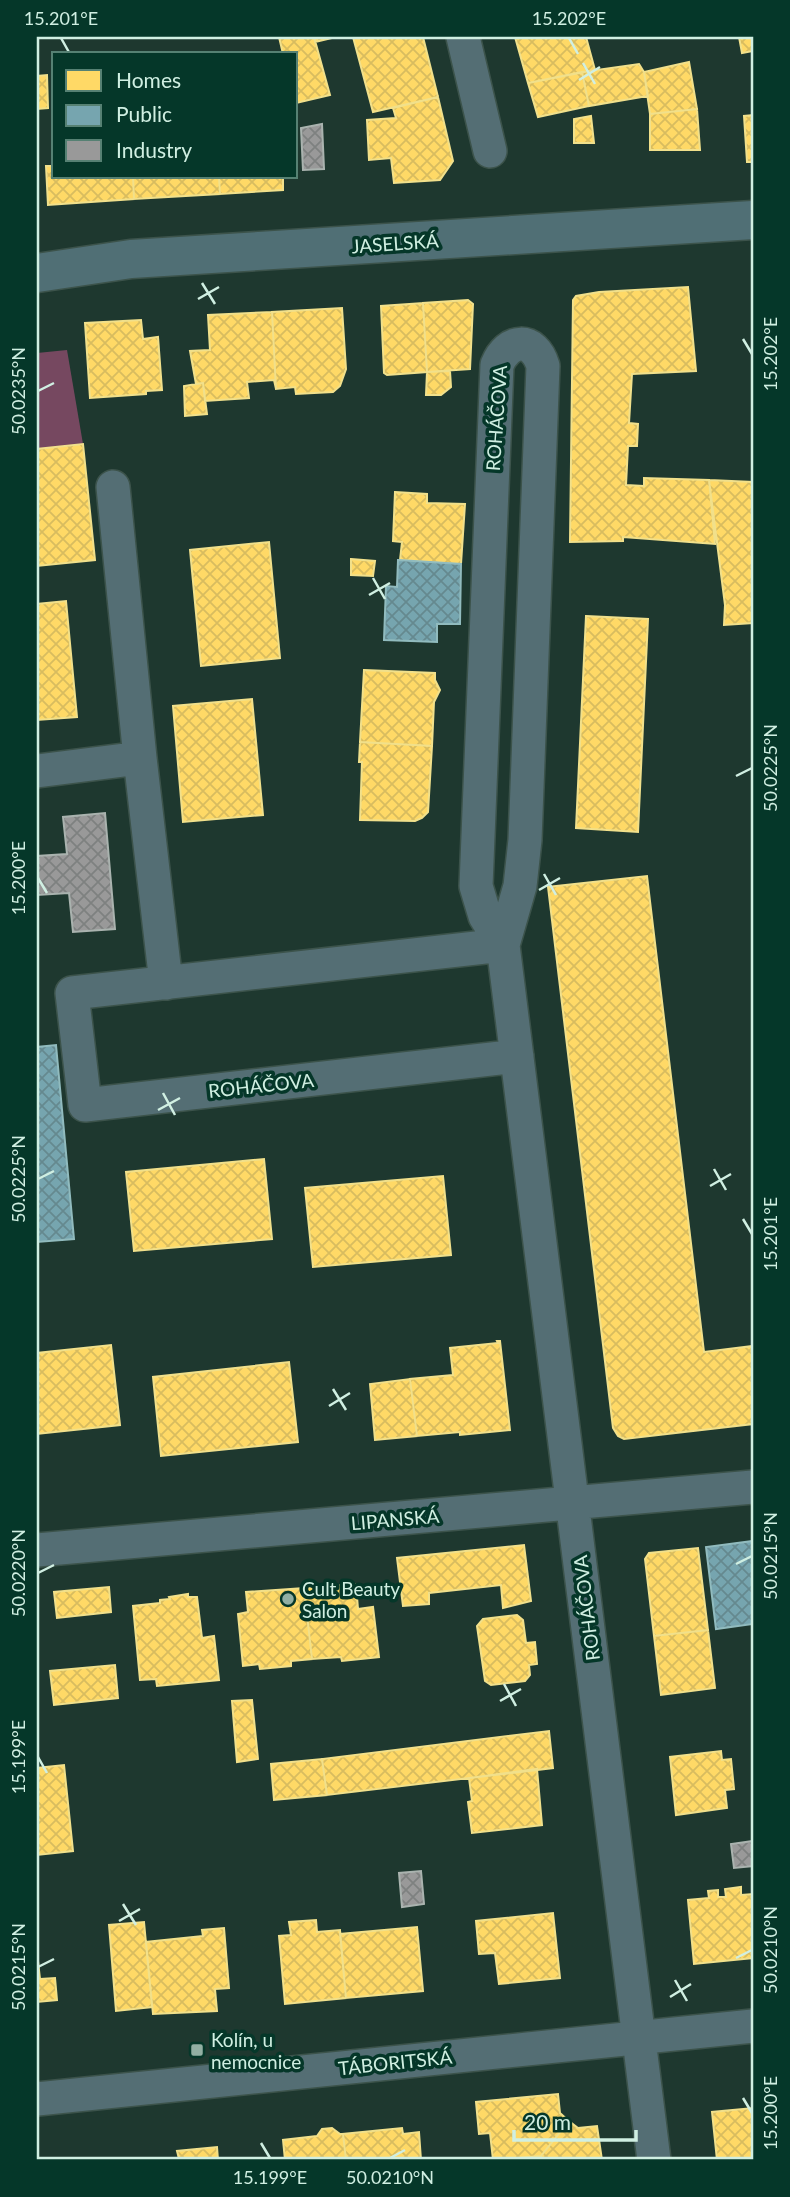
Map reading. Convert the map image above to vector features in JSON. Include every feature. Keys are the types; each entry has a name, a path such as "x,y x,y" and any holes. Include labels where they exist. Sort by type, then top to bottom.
{"street":[{"path":"463,37 490,151"},
{"name":"JASELSKÁ","path":"37,273 131,259 753,220"},
{"name":"ROHÁČOVA","path":"503,945 485,916 476,886 497,365 509,346 521,344 531,347 540,355 543,366 525,840 520,886 503,945 654,2160"},
{"path":"113,487 166,983"},
{"path":"37,771 140,758"},
{"name":"ROHÁČOVA","path":"503,945 72,993 85,1105 517,1056"},
{"name":"LIPANSKÁ","path":"37,1550 753,1487"},
{"name":"TÁBORITSKÁ","path":"37,2099 753,2025"}],"shaded area":[{"path":"67,350 83,444 37,449 37,353"}],"building: Homes":[{"path":"279,37 314,37 330,95 298,103 298,52 283,52"},
{"path":"314,37 336,37 315,42"},
{"path":"353,37 423,37 438,97 373,112"},
{"path":"515,37 586,37 595,70 528,83"},
{"path":"739,37 753,37 753,51 742,53"},
{"path":"689,62 697,109 650,114 644,72"},
{"path":"639,64 644,72 648,96 589,106 582,72"},
{"path":"582,72 589,106 538,117 528,83"},
{"path":"47,75 48,108 37,109 37,76"},
{"path":"438,97 453,161 440,180 394,183 391,158 369,160 367,120 396,118 393,108"},
{"path":"697,109 700,150 650,150 650,114"},
{"path":"753,115 753,162 747,162 744,116"},
{"path":"591,116 594,143 574,143 574,119"},
{"path":"46,166 52,166 52,178 133,178 134,199 48,205"},
{"path":"133,178 219,178 220,194 134,199"},
{"path":"219,178 283,178 283,190 220,194"},
{"path":"688,287 696,371 632,374 629,423 638,424 637,446 628,446 626,485 644,486 644,478 709,480 715,544 623,537 623,541 570,542 573,300 576,296 599,292"},
{"path":"468,300 473,304 470,369 427,372 423,303"},
{"path":"423,303 427,372 387,375 384,373 381,306"},
{"path":"342,308 346,369 340,386 333,392 296,394 295,387 276,389 272,312"},
{"path":"272,312 276,389 274,380 247,382 249,398 205,401 203,383 196,384 190,351 210,350 208,315"},
{"path":"141,320 143,339 158,337 162,390 146,391 146,394 90,398 85,323"},
{"path":"450,371 451,387 441,395 426,395 427,372"},
{"path":"203,383 207,414 185,416 184,386"},
{"path":"83,444 95,560 37,566 37,449"},
{"path":"709,480 753,482 753,623 724,625 725,605"},
{"path":"395,492 427,494 427,503 465,504 461,564 400,560 402,542 393,541"},
{"path":"269,542 280,658 201,666 190,550"},
{"path":"351,559 375,561 373,576 351,575"},
{"path":"66,601 77,717 37,720 37,604"},
{"path":"586,616 648,619 638,832 576,828"},
{"path":"364,670 435,673 440,690 434,702 432,746 360,742"},
{"path":"252,699 263,815 183,822 173,706"},
{"path":"360,742 432,746 428,812 422,818 415,821 360,820"},
{"path":"647,876 704,1352 753,1346 753,1424 624,1439 618,1436 613,1428 548,887"},
{"path":"264,1159 272,1239 134,1251 126,1172"},
{"path":"443,1176 451,1255 313,1267 305,1188"},
{"path":"497,1341 500,1341 510,1430 417,1436 410,1379 453,1375 450,1348 498,1343"},
{"path":"111,1345 120,1425 37,1434 37,1353"},
{"path":"289,1362 298,1442 161,1456 153,1377"},
{"path":"410,1379 417,1436 375,1440 370,1384"},
{"path":"524,1545 531,1601 503,1608 501,1585 429,1593 429,1604 403,1606 397,1558"},
{"path":"698,1548 708,1630 654,1636 645,1559 649,1553"},
{"path":"356,1584 358,1609 373,1607 379,1657 342,1661 341,1657 312,1659 304,1588"},
{"path":"109,1587 111,1612 57,1618 54,1592"},
{"path":"304,1588 312,1659 291,1661 291,1666 260,1669 259,1664 243,1666 238,1614 248,1612 246,1592"},
{"path":"188,1594 188,1597 197,1597 202,1638 214,1636 219,1680 157,1686 156,1679 140,1680 133,1606 160,1603 160,1600 170,1599 169,1597"},
{"path":"517,1615 523,1620 526,1643 535,1642 537,1664 529,1665 530,1675 525,1681 491,1685 485,1681 477,1626 483,1619"},
{"path":"708,1630 715,1688 661,1695 654,1636"},
{"path":"115,1665 118,1698 54,1705 50,1671"},
{"path":"252,1700 258,1759 237,1762 232,1701"},
{"path":"549,1731 553,1768 327,1795 322,1759"},
{"path":"721,1751 722,1760 731,1759 734,1789 725,1790 727,1808 676,1815 670,1757"},
{"path":"322,1759 327,1795 274,1800 271,1764"},
{"path":"64,1765 73,1851 37,1855 37,1768"},
{"path":"537,1769 542,1825 472,1833 468,1802 472,1801 469,1778"},
{"path":"741,1887 741,1895 753,1894 753,1958 694,1964 688,1900 709,1898 708,1891 718,1890 718,1897 726,1897 725,1889"},
{"path":"553,1913 560,1978 499,1984 495,1953 479,1954 476,1921"},
{"path":"316,1920 317,1932 340,1930 346,1998 285,2004 279,1936 291,1935 289,1922"},
{"path":"144,1922 152,2007 116,2011 109,1925"},
{"path":"417,1927 423,1991 346,1998 340,1934"},
{"path":"224,1928 229,1988 215,1989 217,2011 153,2014 146,1942 203,1936 202,1930"},
{"path":"37,1952 40,1979 55,1978 57,2000 37,2002"},
{"path":"558,2094 560,2113 569,2121 541,2156 493,2160 490,2133 479,2134 476,2102"},
{"path":"753,2108 753,2160 717,2160 712,2112"},
{"path":"569,2121 578,2128 597,2126 602,2160 542,2160 541,2156"},
{"path":"332,2128 343,2134 346,2160 285,2160 283,2140 317,2136 322,2129"},
{"path":"402,2128 403,2134 419,2132 421,2160 346,2160 343,2134"},
{"path":"217,2147 218,2160 173,2160 179,2159 177,2151"}],"building: Public":[{"path":"398,560 461,564 460,624 437,624 437,642 384,640 386,586 397,587"},
{"path":"56,1045 74,1239 37,1242 37,1047"},
{"path":"753,1541 753,1624 716,1629 706,1547"}],"building: Industry":[{"path":"322,124 324,169 303,170 301,128"},
{"path":"105,813 115,929 73,932 69,893 37,895 37,856 67,854 63,817"},
{"path":"753,1841 753,1866 734,1868 731,1844"},
{"path":"421,1871 424,1904 402,1907 399,1873"}],"place":[{"name":"Cult Beauty Salon","path":"288,1599"},
{"name":"Kolín, u nemocnice","path":"197,2050"}]}
